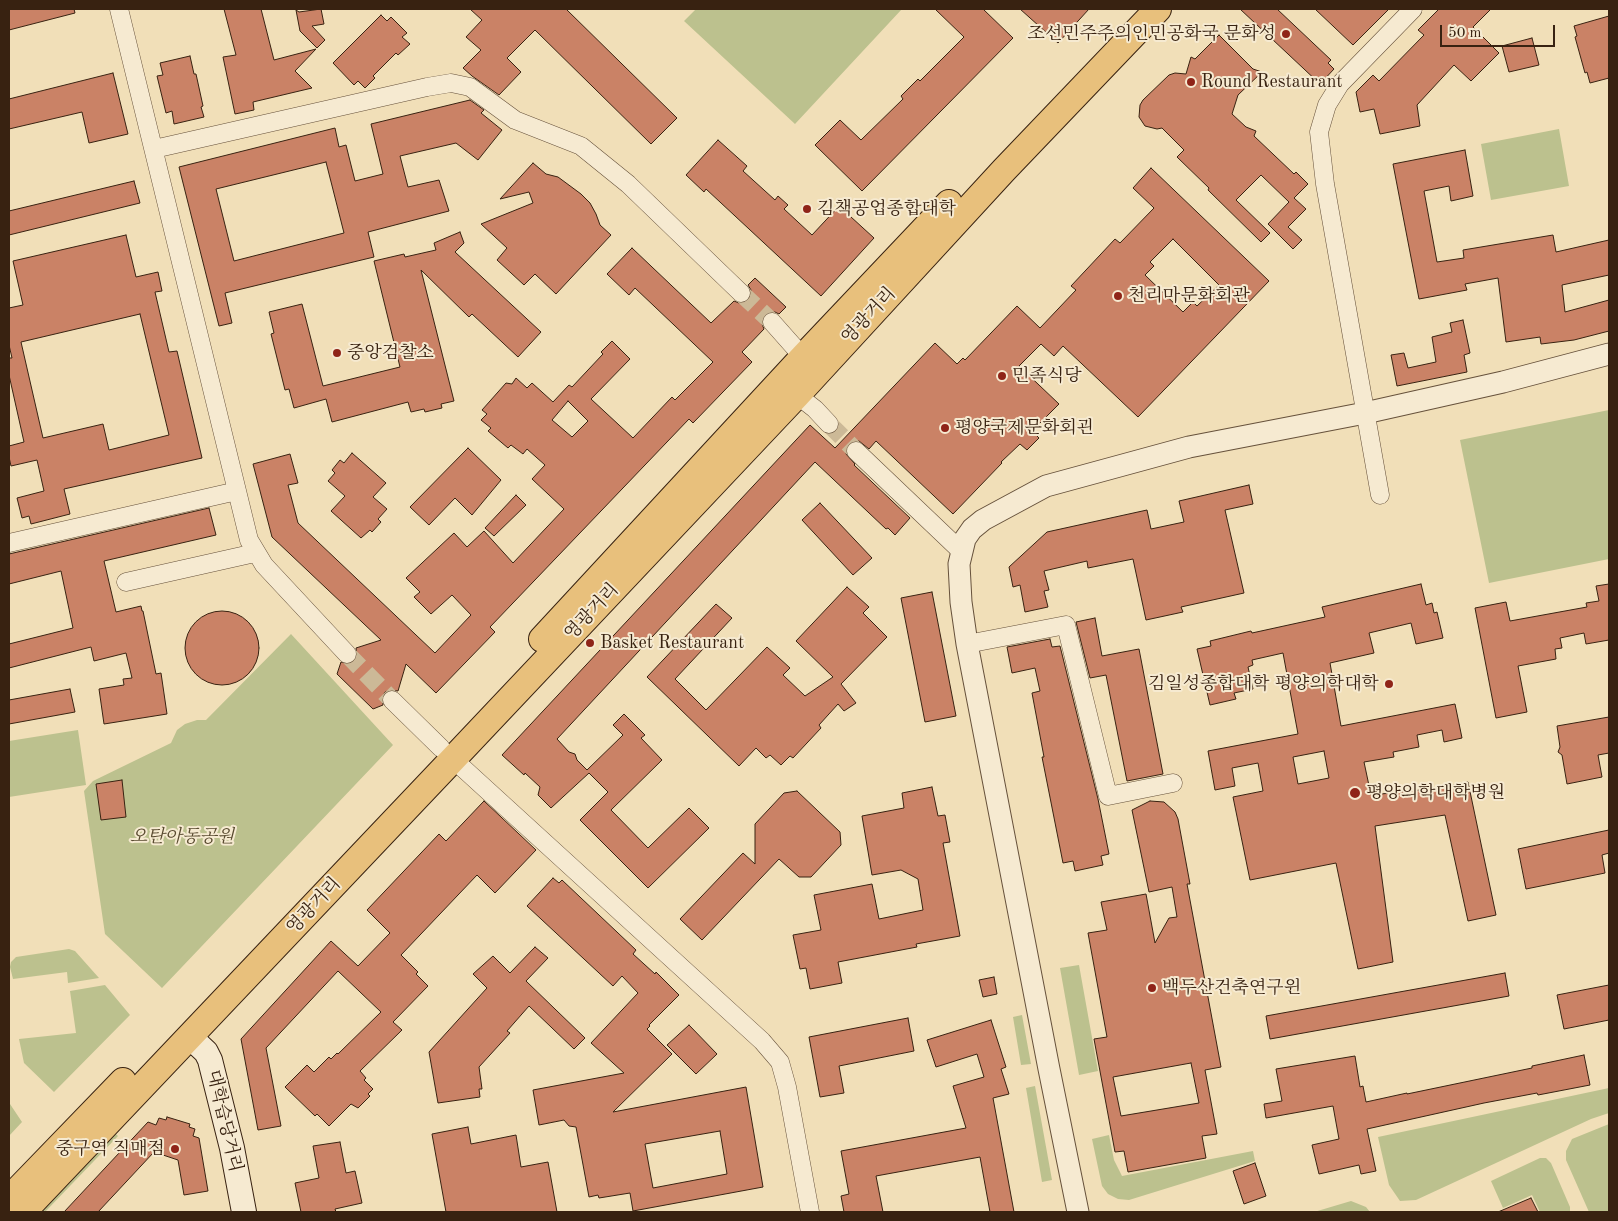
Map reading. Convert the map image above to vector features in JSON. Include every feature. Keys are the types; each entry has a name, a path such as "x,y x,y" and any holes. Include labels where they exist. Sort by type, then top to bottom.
{"main road":[{"name":"영광거리","path":"23,1212 190,1037 803,357 1134,9"},
{"name":"영광거리","path":"9,1199 178,1025 447,754 797,394 1004,170 1158,9"},
{"name":"대학습당거리","path":"190,1037 206,1052 213,1069 232,1148 244,1212"}],"street":[{"path":"119,9 249,540 255,553 264,565 346,654"},
{"path":"1380,495 1325,184 1319,132 1327,105 1340,84 1413,9"},
{"path":"154,149 451,83 470,87 515,120 581,146 628,184 741,292"},
{"path":"772,322 803,357"},
{"path":"1078,1212 967,644 959,564 965,539 972,529 983,520 1046,486 1189,447 1365,413 1502,382 1609,354"},
{"path":"797,394 829,424"},
{"path":"856,451 962,551"},
{"path":"9,543 237,491"},
{"path":"126,582 255,553"},
{"path":"967,644 1066,625 1108,796 1173,783"},
{"path":"392,700 447,754 762,1042 780,1062 787,1087 810,1212"}],"green space":[{"path":"696,9 902,9 795,124 684,21"},
{"path":"1559,129 1569,186 1491,200 1481,144"},
{"path":"1609,410 1609,559 1489,583 1460,440"},
{"name":"오탄아동공원","path":"291,634 393,745 162,988 105,934 84,791 93,781 171,743 177,730 185,724 197,720 206,720"},
{"path":"78,730 86,785 9,797 9,741"},
{"path":"69,949 75,951 99,978 68,983 67,972 13,979 10,967 11,962 16,957"},
{"path":"1079,965 1098,1071 1079,1075 1060,968"},
{"path":"105,985 130,1015 54,1092 24,1063 19,1039 76,1033 70,991"},
{"path":"1022,1015 1031,1064 1021,1065 1013,1017"},
{"path":"1035,1086 1052,1180 1042,1182 1026,1088"},
{"path":"1609,1088 1609,1113 1591,1119 1416,1200 1400,1201 1389,1185 1378,1137"},
{"path":"9,1105 22,1122 9,1136"},
{"path":"1609,1124 1609,1212 1589,1212 1566,1160 1566,1151 1572,1139"},
{"path":"113,1131 118,1136 45,1212 36,1212"},
{"path":"1109,1135 1114,1160 1122,1176 1253,1151 1255,1161 1129,1200 1118,1199 1108,1194 1102,1186 1092,1139"},
{"path":"1540,1158 1546,1158 1551,1163 1570,1207 1570,1212 1540,1212 1532,1195 1503,1208 1491,1181"},
{"path":"1351,1201 1366,1207 1370,1212 1314,1212"}],"building":[{"path":"9,9 74,9 75,13 9,30"},
{"path":"224,9 261,9 274,60 316,49 295,71 312,88 253,102 254,110 235,114 223,57 236,55"},
{"path":"321,9 324,24 312,26 325,40 317,48 300,31 296,10 299,12"},
{"path":"470,9 566,9 677,118 651,144 535,30 507,58 521,72 499,95 463,68 481,50 466,37 482,20"},
{"path":"935,9 983,9 1013,38 862,191 815,145 840,120 861,140 903,99 901,96 918,79 920,81 964,37"},
{"path":"1020,9 1089,9 1058,43"},
{"name":"조선민주주의인민공화국 문화성","path":"1240,9 1277,9 1331,60 1328,63 1334,69 1320,84"},
{"path":"1315,9 1389,9 1353,45"},
{"path":"1439,9 1491,9 1473,27 1499,53 1471,81 1454,65 1417,105 1420,126 1380,134 1374,109 1360,112 1356,92 1373,75 1379,81 1424,35 1418,30"},
{"path":"381,15 387,21 391,17 407,33 402,37 410,44 398,55 396,53 373,76 375,78 365,88 358,81 354,85 333,63"},
{"path":"1609,16 1609,78 1590,83 1587,72 1585,73 1575,37 1577,36 1574,26"},
{"path":"1219,35 1253,69 1262,72 1238,95 1232,114 1246,127 1256,131 1254,136 1294,174 1296,172 1308,184 1294,198 1306,209 1288,227 1302,240 1293,249 1268,224 1289,202 1261,175 1236,200 1270,233 1261,242 1177,157 1184,150 1162,128 1157,129 1145,126 1139,117 1140,105 1143,100 1169,75 1175,73 1186,74 1191,57 1195,59"},
{"path":"1532,38 1539,65 1509,72 1502,46"},
{"path":"190,56 194,74 196,74 204,117 174,124 172,111 166,113 157,76 163,75 160,63"},
{"path":"113,73 128,134 89,143 82,112 9,129 9,99"},
{"path":"470,100 484,110 481,113 502,130 478,160 456,143 400,156 408,187 439,180 449,211 368,232 374,257 225,293 232,323 219,326 179,167 335,128 339,147 346,145 355,181 383,174 371,124","holes":["326,162 344,233 234,261 216,189"]},
{"path":"718,140 747,166 743,171 775,200 778,196 788,205 784,209 812,235 839,206 874,238 821,296 706,189 704,192 686,175"},
{"path":"1465,150 1473,196 1451,201 1449,186 1424,191 1437,262 1464,258 1463,250 1553,235 1556,252 1609,240 1609,275 1562,285 1565,312 1609,300 1609,331 1574,340 1541,344 1540,337 1506,342 1498,278 1465,284 1467,290 1419,299 1393,164"},
{"path":"533,163 546,174 558,177 581,194 590,203 600,225 611,235 556,294 535,274 524,285 497,260 507,248 481,224 533,203 529,192 500,199"},
{"path":"1151,168 1269,281 1138,417 1063,346 1054,356 1041,344 1019,366 1059,404 1032,431 1039,438 1027,450 1020,444 953,514 876,441 869,449 859,441 853,441 848,444 846,454 854,465 910,518 895,535 888,528 886,529 815,462 557,739 569,752 575,754 577,760 587,770 623,735 613,725 624,714 645,735 641,738 662,760 611,810 648,848 689,808 709,828 648,888 580,820 608,792 589,773 551,808 538,795 540,787 502,755 810,425 835,448 935,343 957,364 963,358 965,360 1017,306 1040,328 1076,290 1071,286 1115,239 1120,243 1154,208 1133,188","holes":["1173,239 1219,285 1197,306 1193,302 1183,312 1145,275 1154,266 1150,262"]},
{"path":"134,181 140,203 9,235 9,211"},
{"path":"460,232 464,243 455,252 541,332 518,357 472,314 469,317 421,270 454,401 441,404 442,408 425,412 424,409 411,412 408,402 332,422 326,399 294,408 289,389 285,390 271,334 274,333 269,312 302,304 323,386 400,367 374,261 404,254 405,257 436,250 434,243"},
{"path":"126,235 136,277 158,272 162,291 155,292 169,352 177,351 202,458 64,489 70,514 31,524 29,516 22,518 17,498 44,491 37,460 11,466 9,457 9,446 24,442 9,375 9,358 12,358 9,345 9,308 23,305 13,261","holes":["140,314 169,435 109,450 103,424 43,438 21,342"]},
{"path":"632,248 711,323 734,301 739,303 748,301 751,290 748,285 755,278 786,307 779,314 769,312 762,318 764,329 742,352 752,362 693,423 689,419 490,627 495,632 436,693 406,664 398,691 390,690 385,692 382,698 383,705 373,709 337,674 341,662 349,664 355,661 357,657 356,648 381,640 272,537 253,464 290,454 298,483 288,485 298,523 435,653 471,615 452,595 431,614 414,597 420,592 406,578 454,533 467,547 484,531 513,563 564,509 532,479 545,465 527,449 523,454 511,445 508,448 488,431 491,428 481,420 487,414 482,410 506,383 512,384 516,378 527,388 532,383 553,402 569,385 572,387 603,354 601,352 612,341 630,359 591,399 633,438 672,397 675,400 713,362 635,288 629,295 607,274","holes":["568,401 588,421 572,437 552,420"]},
{"path":"1463,320 1470,353 1464,355 1467,372 1397,386 1391,355 1404,353 1408,368 1436,362 1432,337 1452,332 1450,323"},
{"path":"468,448 501,480 472,515 455,498 429,525 410,507"},
{"path":"352,453 386,483 373,497 387,509 378,519 381,522 372,532 370,530 361,538 331,511 345,496 328,481 335,473 332,470 340,460 344,463"},
{"path":"1249,485 1253,504 1225,510 1244,593 1181,607 1183,612 1146,620 1133,559 1088,568 1087,561 1044,571 1049,590 1044,591 1048,607 1025,612 1020,585 1013,587 1009,567 1047,532 1147,510 1151,529 1184,522 1179,501"},
{"path":"516,495 526,505 494,536 485,528"},
{"path":"820,503 872,558 853,575 802,520"},
{"path":"209,508 216,535 104,561 116,612 141,606 156,674 161,673 167,714 104,724 99,689 124,685 123,679 132,678 126,653 94,661 91,647 9,668 9,644 73,628 61,571 9,584 9,554"},
{"path":"1421,584 1426,605 1432,603 1434,613 1437,612 1443,638 1416,644 1411,623 1369,633 1374,653 1330,663 1341,726 1455,704 1462,738 1444,742 1442,730 1417,735 1419,747 1393,752 1394,757 1364,762 1371,795 1439,788 1468,782 1496,915 1468,921 1445,815 1375,826 1393,962 1358,969 1336,863 1250,880 1233,797 1263,791 1258,763 1232,768 1235,786 1215,790 1208,751 1298,734 1283,653 1252,660 1253,665 1248,667 1253,689 1234,693 1236,699 1210,705 1197,649 1211,646 1210,641 1325,617 1322,607","holes":["1324,751 1329,778 1298,784 1293,757"]},
{"path":"1609,584 1609,640 1586,644 1584,633 1560,638 1562,648 1555,649 1556,659 1518,666 1527,712 1496,718 1475,608 1506,602 1510,621 1587,607 1586,603 1599,601 1596,586"},
{"path":"847,587 869,607 863,613 887,637 841,684 856,703 844,711 838,704 819,725 821,728 793,758 790,756 781,765 770,755 766,758 756,748 739,766 647,677 716,604 732,618 675,679 706,710 767,647 790,668 783,675 805,696 833,677 796,641"},
{"path":"932,592 956,716 925,722 901,598"},
{"path":"215,611 229,611 243,617 253,627 259,641 257,662 243,679 229,685 215,685 201,679 191,669 185,655 185,641 191,627 201,617"},
{"path":"1095,618 1102,656 1139,649 1163,774 1127,781 1106,675 1090,678 1076,622"},
{"path":"1050,639 1052,647 1060,646 1098,799 1109,854 1101,856 1103,865 1075,871 1073,861 1063,863 1042,757 1044,757 1032,693 1040,691 1035,668 1012,673 1007,647"},
{"path":"70,689 75,712 9,724 9,700"},
{"path":"1609,717 1609,753 1598,755 1602,777 1567,784 1562,755 1558,752 1560,747 1557,726"},
{"path":"122,780 126,817 101,820 96,784"},
{"path":"932,787 938,816 945,815 950,842 943,843 960,936 916,944 917,947 838,962 842,983 810,989 806,968 800,969 793,935 821,930 814,895 872,884 879,919 923,910 918,879 901,870 872,875 862,816 904,808 902,793"},
{"path":"797,791 840,832 841,845 811,877 799,877 779,859 702,940 680,919 743,853 755,864 755,824 784,793"},
{"path":"484,801 536,850 495,893 477,875 401,955 418,972 416,974 428,986 393,1022 402,1030 360,1071 366,1078 364,1080 373,1089 368,1094 370,1096 358,1108 351,1104 329,1126 317,1114 315,1116 285,1087 307,1065 314,1072 329,1057 331,1059 338,1054 381,1012 338,971 266,1048 281,1126 258,1130 241,1039 331,941 358,966 390,933 367,910 439,834 446,841"},
{"name":"백두산건축연구윈","path":"1150,801 1164,802 1175,812 1178,819 1190,884 1187,884 1221,1067 1205,1070 1217,1134 1202,1136 1206,1158 1128,1172 1124,1151 1115,1152 1094,1039 1107,1037 1088,933 1107,930 1101,902 1146,894 1155,943 1169,918 1177,917 1172,887 1149,892 1132,810","holes":["1191,1063 1199,1103 1121,1116 1113,1077"]},
{"path":"1609,830 1609,853 1602,855 1605,873 1526,889 1518,849"},
{"path":"553,878 559,883 562,880 636,950 633,954 655,974 656,972 679,995 647,1029 672,1054 613,1112 746,1087 763,1187 633,1211 630,1193 599,1198 598,1195 589,1197 576,1127 569,1126 564,1120 539,1125 533,1090 624,1073 591,1043 638,993 622,976 613,986 527,906","holes":["720,1131 727,1174 653,1188 645,1144"]},
{"path":"535,947 548,958 526,981 585,1038 574,1049 529,1006 507,1031 510,1033 479,1067 482,1089 479,1089 480,1097 438,1103 429,1052 487,988 473,974 493,956 510,973"},
{"path":"1505,973 1509,996 1270,1039 1266,1016"},
{"path":"994,977 997,994 983,997 979,980"},
{"path":"1609,985 1609,1020 1564,1029 1557,995"},
{"path":"908,1018 914,1051 839,1066 844,1093 820,1097 809,1037"},
{"path":"991,1020 1006,1067 1001,1069 1009,1094 993,1098 1014,1212 990,1212 980,1157 876,1176 883,1212 844,1212 841,1196 849,1194 841,1151 966,1128 953,1086 984,1077 977,1054 936,1067 927,1040"},
{"path":"689,1025 717,1054 696,1074 667,1045"},
{"path":"1584,1055 1590,1085 1484,1103 1367,1129 1376,1171 1361,1174 1359,1165 1319,1174 1312,1145 1339,1139 1333,1106 1266,1118 1264,1104 1282,1101 1276,1069 1355,1056 1360,1087 1363,1086 1366,1102 1532,1068 1532,1066"},
{"path":"167,1117 190,1124 189,1127 195,1129 193,1136 199,1138 208,1191 184,1195 178,1160 154,1152 98,1212 64,1212 148,1122 156,1125 159,1118 166,1120"},
{"path":"468,1127 471,1144 516,1135 521,1167 548,1162 557,1212 446,1212 432,1134"},
{"path":"340,1142 346,1173 355,1171 362,1203 335,1209 336,1212 301,1212 295,1183 319,1178 313,1146"},
{"path":"1255,1163 1266,1196 1244,1204 1233,1171"},
{"path":"1531,1198 1538,1212 1498,1212"}],"tunnel":[{"path":"741,293 772,322"},
{"path":"829,424 856,451"},
{"path":"347,654 392,700"}],"place":[{"name":"조선민주주의인민공화국 문화성","path":"1286,34"},
{"name":"Round Restaurant","path":"1191,82"},
{"name":"김책공업종합대학","path":"807,209"},
{"name":"천리마문화회관","path":"1118,296"},
{"name":"중앙검찰소","path":"337,353"},
{"name":"민족식당","path":"1002,376"},
{"name":"평양국제문화회괸","path":"945,428"},
{"name":"Basket Restaurant","path":"590,643"},
{"name":"김일성종합대학 평양의학대학","path":"1389,684"},
{"name":"평양의학대학병원","path":"1355,793"},
{"name":"백두산건축연구윈","path":"1152,988"},
{"name":"중구역 직매점","path":"175,1149"}]}
